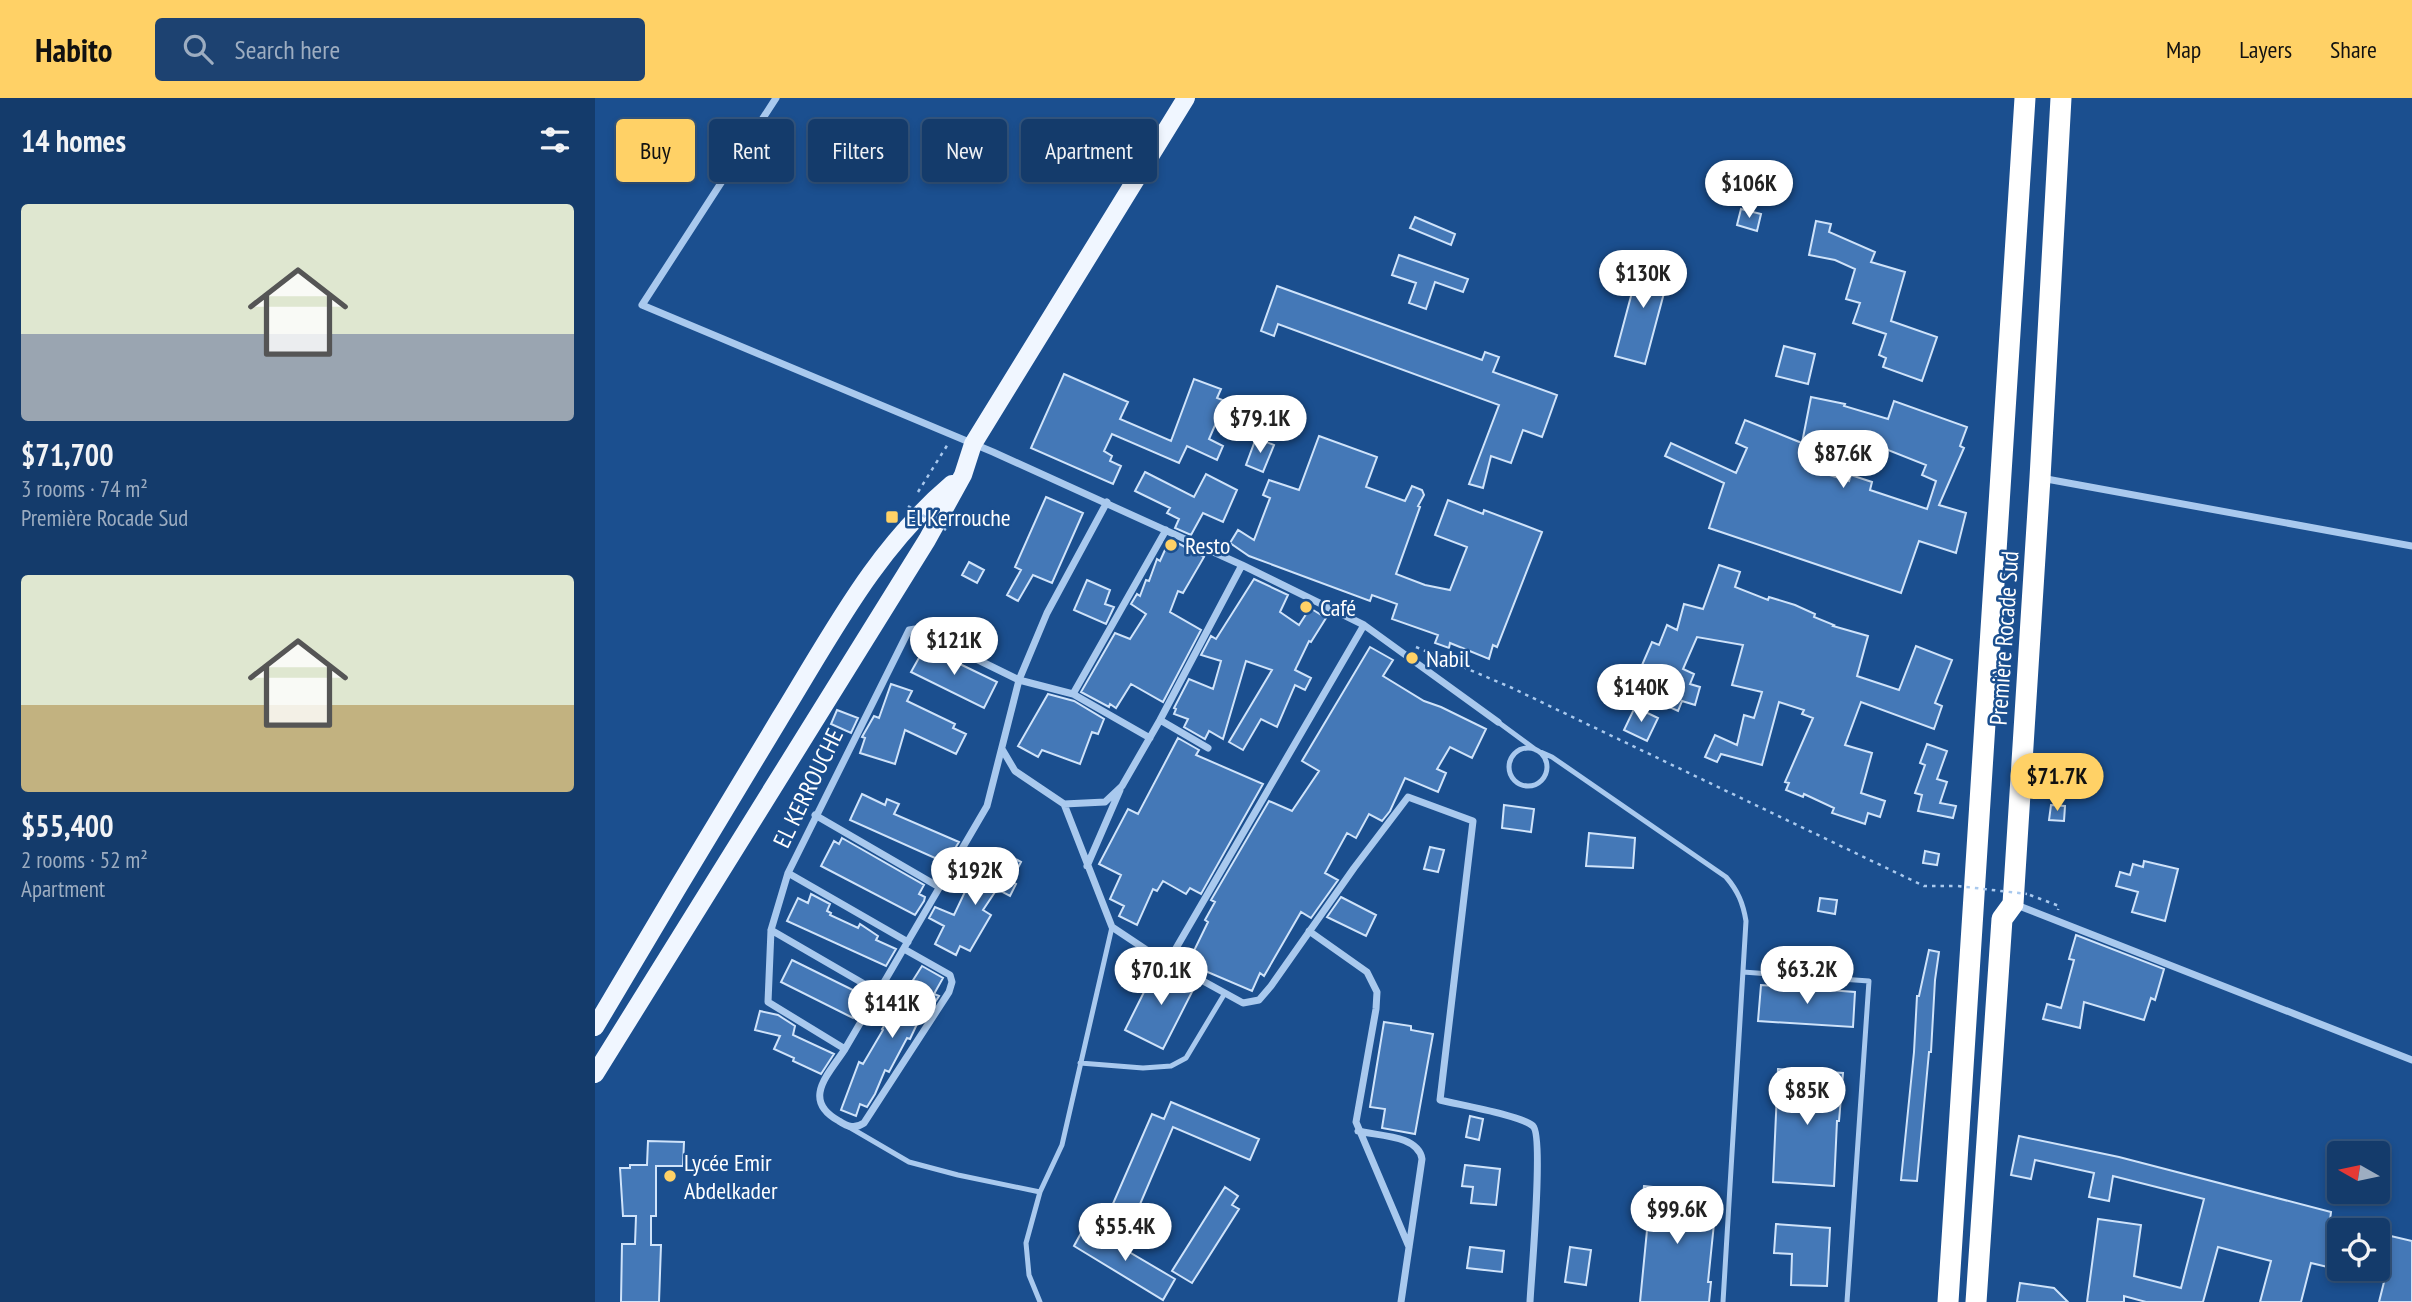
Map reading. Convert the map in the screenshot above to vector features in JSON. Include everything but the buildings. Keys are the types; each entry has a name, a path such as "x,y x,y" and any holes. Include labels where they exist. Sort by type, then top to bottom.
{"highway":[{"name":"Première Rocade Sud","path":"1948,1302 2025,98"},
{"name":"Première Rocade Sud","path":"1976,1302 2002,919 2020,899 2061,98"}],"main road":[{"path":"595,1074 927,540 963,475 973,444 1186,98"},
{"path":"595,1027 699,850 861,586 893,541 927,505 963,475"}],"street":[{"path":"776,98 642,305 973,444 1243,565 1364,625 1498,722"},
{"path":"2040,478 2412,546"},
{"path":"788,873 906,945 950,975 952,982 950,992 864,1123 857,1128 847,1126 825,1114 819,1099 820,1086 845,1049 906,945 939,887 987,806 1019,680 1047,613 1107,502"},
{"path":"1073,694 1166,530"},
{"path":"1087,866 1122,786 1243,565"},
{"path":"1168,962 1364,625"},
{"name":"EL KERROUCHE","path":"845,1049 768,1002 771,930 788,873 909,630 915,629 1019,680"},
{"path":"1019,680 1073,694 1150,738"},
{"path":"1160,720 1208,748"},
{"path":"1002,749 1015,771 1064,804 1112,927 1168,962 1243,1003 1259,1000 1271,986 1408,797 1473,821 1440,1100 1520,1120 1534,1126 1537,1131 1538,1164 1530,1302"},
{"path":"1064,804 1105,802 1122,786"},
{"path":"815,816 939,887"},
{"path":"2020,899 2412,1059"},
{"path":"771,930 878,992"},
{"path":"1310,931 1367,972 1377,992 1356,1112 1358,1132 1409,1247"},
{"path":"1358,1132 1412,1143 1420,1151 1422,1159 1401,1302"}],"lane":[{"path":"1498,722 1536,750 1545,759 1547,771 1540,782 1522,785 1511,776 1510,763 1517,752 1523,749 1536,750 1552,757 1725,877 1744,904 1746,921 1723,1302"},
{"path":"1040,1302 1029,1275 1026,1243 1040,1192 1062,1145 1112,927"},
{"path":"1742,972 1869,981 1847,1302"},
{"path":"1080,1063 1143,1068 1171,1066 1186,1058 1224,993"},
{"path":"847,1126 909,1162 1040,1192"}],"path":[{"path":"946,530 908,506 953,436"},
{"path":"1415,647 1510,687 1924,886 1958,886 2051,904"}],"place":[{"name":"El Kerrouche","path":"892,517"},
{"name":"Resto","path":"1171,545"},
{"name":"Café","path":"1306,607"},
{"name":"Nabil","path":"1412,658"},
{"name":"Lycée Emir Abdelkader","path":"670,1176"}]}
